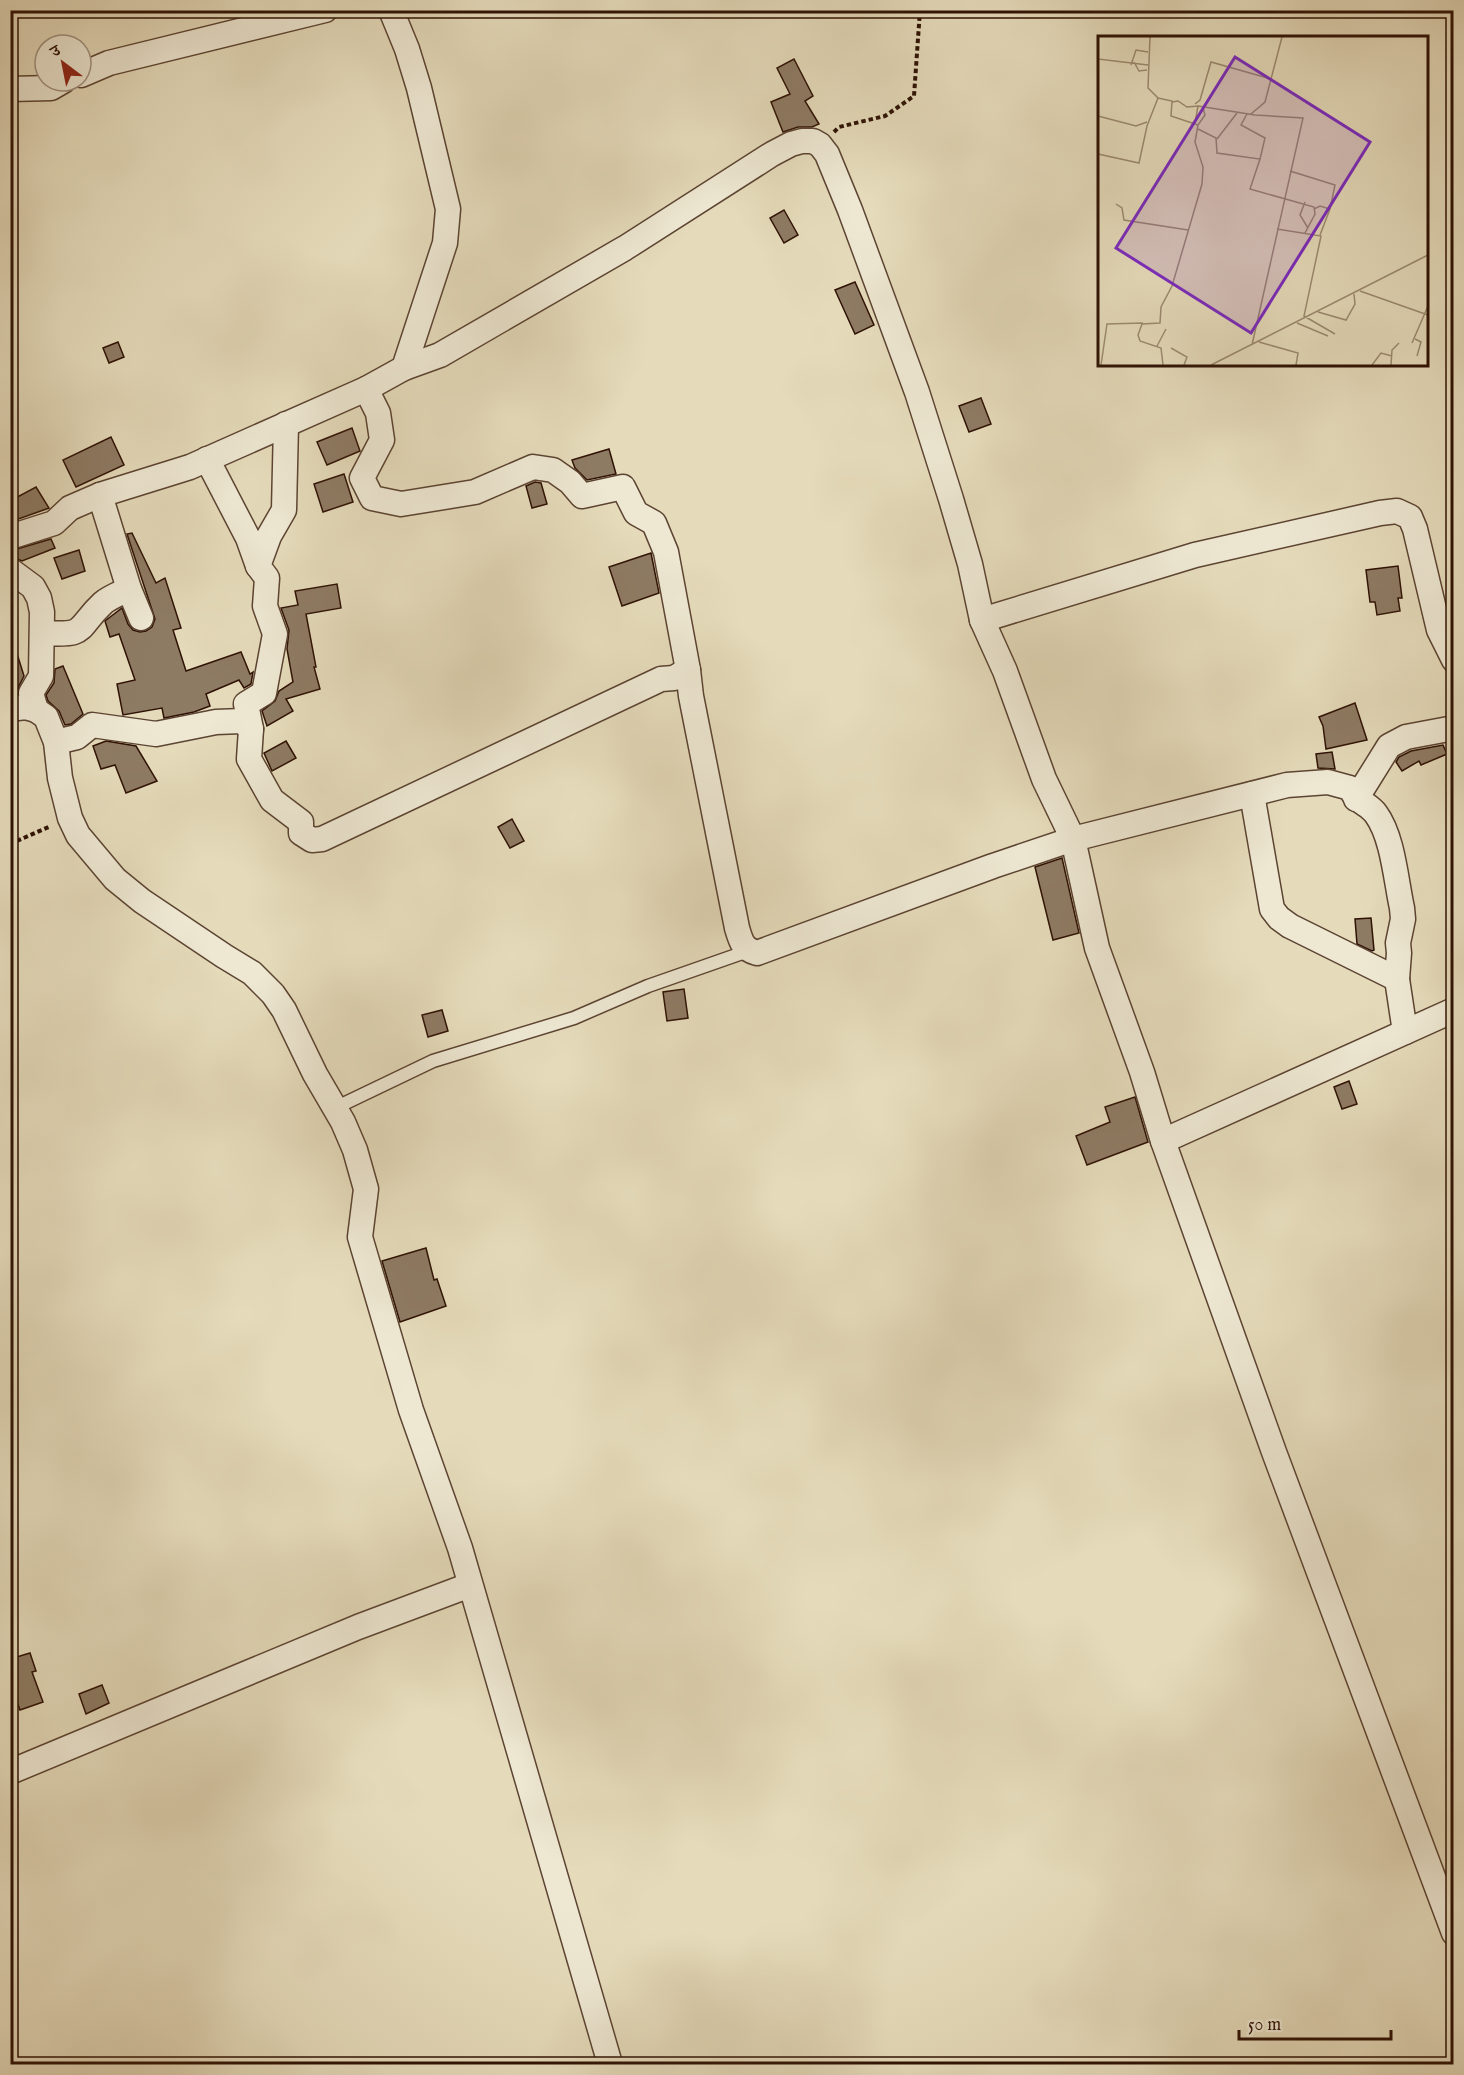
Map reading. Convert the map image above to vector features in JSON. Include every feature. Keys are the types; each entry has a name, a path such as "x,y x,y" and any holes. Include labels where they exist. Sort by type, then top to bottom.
{"street":[{"path":"93,70 109,63 325,10"},
{"path":"391,10 419,88 448,208 445,243 422,362"},
{"path":"10,89 33,88"},
{"path":"10,537 54,523 70,508 100,495 190,467 422,362 625,248 771,154 802,141 813,141 820,145 850,210 917,392 970,564 982,620 1005,671 1044,779 1073,839 1097,948 1142,1072 1163,1141 1274,1452 1454,1934"},
{"path":"366,389 378,413 382,440 362,478 372,498 401,504 475,492 533,467 553,470 570,482 582,496 623,487 636,513 654,523 666,552 691,696 737,928 742,945 748,951 757,953 772,949 993,866 1073,839 1287,785 1328,782 1350,788 1356,799 1375,813 1387,839 1402,908 1397,979 1405,1032"},
{"path":"258,566 269,536 285,510 286,424"},
{"path":"207,459 248,538 258,566 267,578 265,606 275,634 264,693 246,704 251,729 249,759 272,800 312,840 322,839 661,680 674,678 688,670"},
{"path":"100,495 129,589 141,618"},
{"path":"982,620 1195,555 1380,513 1397,512 1410,517 1439,630 1454,660"},
{"path":"10,570 33,587 39,598 43,633 41,676 31,693 36,710"},
{"path":"43,633 69,634 79,631 104,601 129,589"},
{"path":"10,710 25,707 36,710 46,717 56,742 60,778 70,818 78,835 115,879 142,901 252,973 273,994 284,1010 355,1150 366,1189 360,1237 411,1410 460,1548 610,2064"},
{"path":"56,742 77,737 92,725 156,734 232,720 242,721 251,729"},
{"path":"1356,799 1389,746 1406,737 1454,728"},
{"path":"1251,794 1269,898 1272,909 1279,918 1290,926 1397,979"},
{"path":"1163,1141 1454,1010"},
{"path":"10,1772 358,1627 470,1585"}],"lane":[{"path":"335,1108 434,1060 574,1018 648,986 748,951"}],"path":[{"path":"820,145 839,127 885,116 914,96 920,10"},
{"path":"10,844 70,818"}],"building":[{"path":"794,59 813,96 805,101 819,124 783,132 771,102 790,94 777,68"},
{"path":"784,210 798,235 784,243 770,218"},
{"path":"855,282 874,325 855,334 835,290"},
{"path":"118,342 124,357 109,363 103,348"},
{"path":"981,398 991,424 969,432 959,406"},
{"path":"352,428 360,451 327,465 317,442"},
{"path":"111,437 124,465 76,487 63,460"},
{"path":"609,449 616,474 587,480 575,468 572,460"},
{"path":"344,474 353,502 323,512 314,484"},
{"path":"535,482 541,483 547,504 532,508 526,486"},
{"path":"36,487 49,508 10,522 10,501"},
{"path":"132,533 156,583 165,578 181,628 173,630 186,671 241,652 250,674 253,672 251,684 244,688 239,680 206,694 210,706 194,712 164,718 162,708 123,715 117,684 135,680 119,634 110,637 105,621 122,608 128,624 133,630 140,632 152,627 155,619 127,534"},
{"path":"51,539 55,548 22,561 10,556 10,551"},
{"path":"79,550 85,571 62,579 54,558"},
{"path":"651,553 659,593 622,606 609,567"},
{"path":"1398,566 1402,598 1398,598 1400,611 1377,615 1375,602 1370,602 1366,570"},
{"path":"337,584 341,608 306,614 316,667 314,667 320,689 286,699 293,711 267,726 262,711 275,701 279,691 293,682 287,649 289,630 281,608 298,605 295,591"},
{"path":"14,644 24,676 17,694 10,695 10,645"},
{"path":"63,666 83,714 71,724 65,725 59,711 48,701 46,695 54,683 55,669"},
{"path":"1355,703 1367,740 1326,749 1323,726 1319,717"},
{"path":"106,741 136,746 157,781 126,793 115,765 101,769 93,746"},
{"path":"286,741 296,758 272,771 264,753"},
{"path":"1443,745 1447,754 1421,765 1419,761 1402,771 1396,762 1399,757 1411,751"},
{"path":"1332,752 1335,769 1318,768 1316,754"},
{"path":"512,819 524,841 510,848 498,827"},
{"path":"1062,858 1079,933 1053,940 1035,867"},
{"path":"1371,918 1374,950 1372,951 1357,944 1355,919"},
{"path":"684,989 688,1018 667,1021 663,992"},
{"path":"442,1010 448,1031 428,1037 422,1015"},
{"path":"1349,1081 1357,1104 1342,1109 1334,1087"},
{"path":"1135,1097 1148,1142 1087,1165 1076,1136 1110,1122 1105,1107"},
{"path":"426,1248 434,1280 437,1279 446,1306 400,1322 382,1261"},
{"path":"30,1653 36,1671 32,1672 43,1702 20,1710 10,1683 10,1659"},
{"path":"102,1685 109,1703 86,1714 79,1694"}]}
